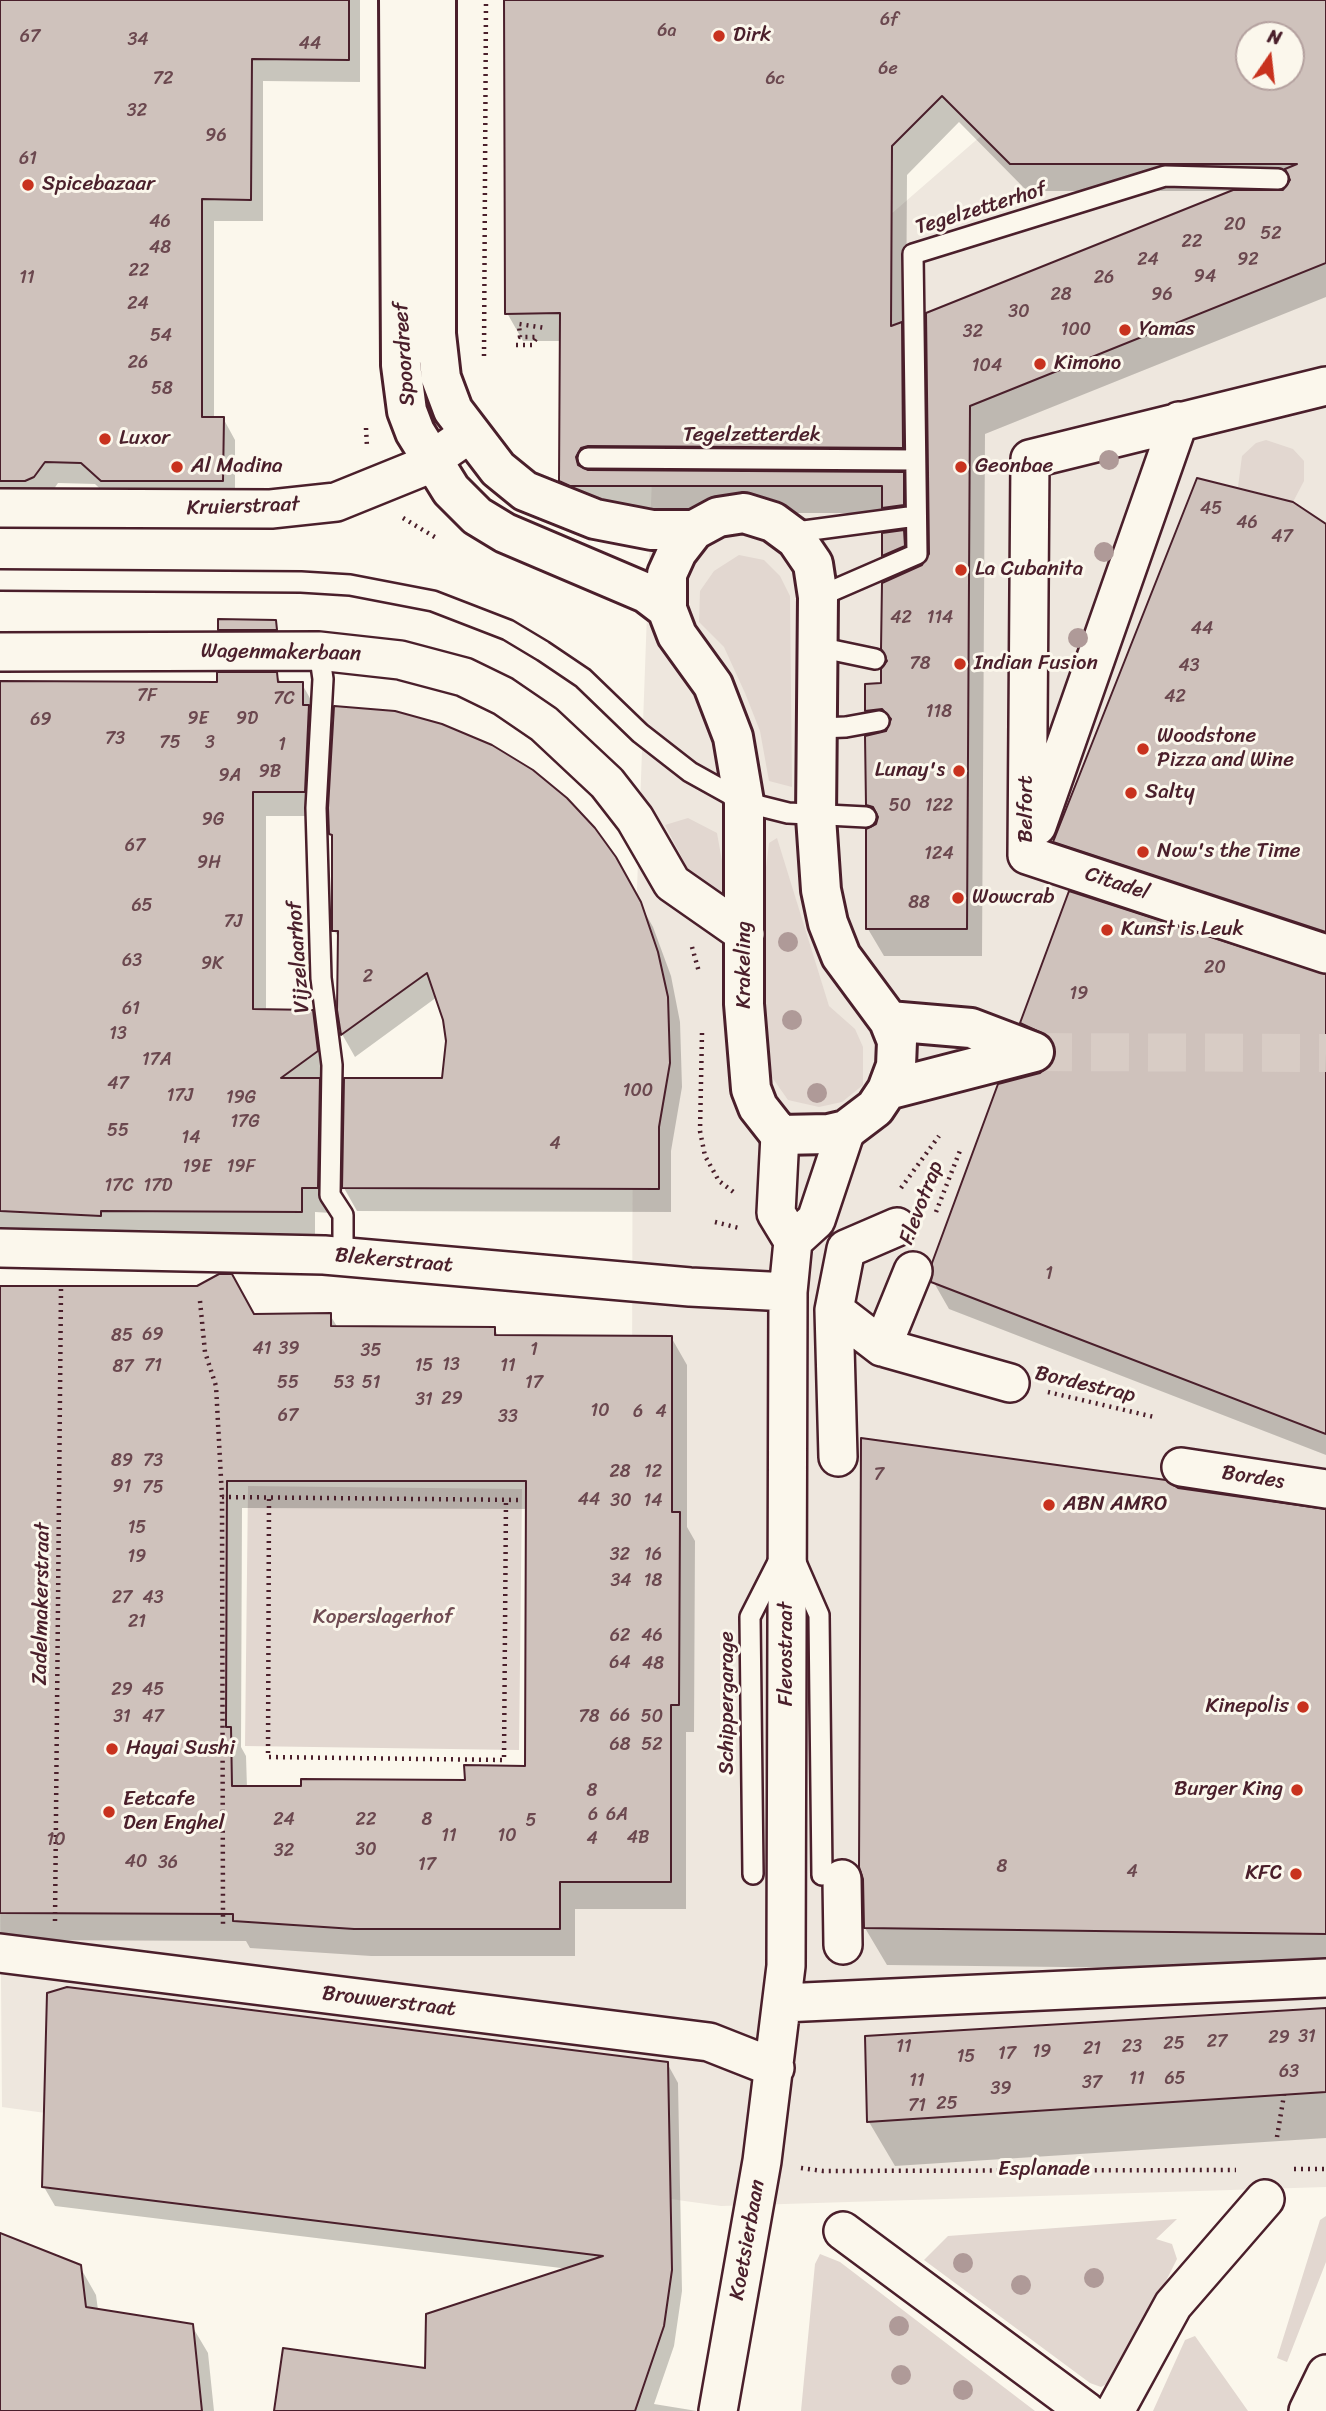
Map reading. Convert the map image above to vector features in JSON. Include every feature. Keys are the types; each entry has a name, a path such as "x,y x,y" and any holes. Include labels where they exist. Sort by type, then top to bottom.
{"main road":[{"name":"Spoordreef","path":"399,0 401,365 407,411 451,490 486,522 505,533 646,593 667,609"},
{"name":"Spoordreef","path":"436,0 438,356 441,378 453,410 498,469 525,491 595,519 652,530 694,530"},
{"path":"694,530 718,517 744,513 774,522 796,539 813,564 818,597 817,817 821,890 828,923 841,956 890,1021 897,1041 896,1066 887,1090 875,1108 846,1130 829,1134 780,1135"},
{"name":"Krakeling","path":"694,530 677,552 667,574 667,609 677,635 713,685 733,737 744,802 744,1004 751,1089 758,1107 780,1135"},
{"path":"887,1090 1034,1052 971,1028 890,1021"}],"street":[{"name":"Belfort","path":"1027,855 1030,459 1326,386"},
{"name":"Belfort","path":"1027,855 1180,421"},
{"name":"Kruierstraat","path":"0,508 271,509 336,502 432,460 469,434"},
{"name":"Wagenmakerbaan","path":"0,652 319,650 400,660 464,677 503,696 544,724 607,783 635,819 672,883 745,934"},
{"name":"Citadel","path":"1027,855 1326,954"},
{"path":"780,1135 776,1213 793,1241 816,1220 846,1130"},
{"path":"838,1457 834,1310 846,1249 897,1227"},
{"name":"Flevostraat","path":"775,2068 786,1966 788,1292 793,1241"},
{"name":"Blekerstraat","path":"0,1248 343,1256 690,1287 788,1292"},
{"path":"882,1347 913,1270"},
{"path":"834,1310 882,1347 1010,1383"},
{"name":"Bordes","path":"1181,1467 1326,1489"},
{"path":"832,1877 843,1945"},
{"name":"Brouwerstraat","path":"0,1953 709,2042 775,2068"},
{"path":"783,2003 1326,1978"},
{"name":"Koetsierbaan","path":"718,2411 762,2161 775,2068"},
{"path":"1115,2411 1173,2305 1275,2184"},
{"path":"843,2231 1086,2411"}],"lane":[{"name":"Tegelzetterhof","path":"818,597 917,554 913,254 1165,176 1278,178"},
{"name":"Tegelzetterdek","path":"588,458 915,460"},
{"path":"788,533 916,516"},
{"path":"0,580 301,582 350,585 433,601 508,630 543,651 583,678 640,733 690,772 744,802 817,817 866,817"},
{"path":"818,647 876,659"},
{"name":"Vijzelaarhof","path":"319,650 323,679 316,808 321,978 332,1065 330,1195 343,1215 343,1256"},
{"path":"818,728 846,727 879,721"},
{"path":"787,1543 819,1615 832,1877"},
{"name":"Schippergarage","path":"752,1874 751,1617 787,1543"}],"path":[{"path":"484,361 486,0"},
{"path":"516,345 532,345 537,337 520,337 519,324 545,328"},
{"name":"Flevotrap","path":"913,1270 961,1148"},
{"name":"Zadelmakerstraat","path":"54,1960 61,1248"},
{"path":"200,1301 205,1352 216,1386 222,1497 223,1927"},
{"name":"Bordestrap","path":"1010,1383 1154,1417"},
{"path":"222,1497 522,1500"},
{"path":"269,1499 268,1757 504,1760 506,1499"},
{"path":"1277,2137 1284,2095"},
{"name":"Esplanade","path":"762,2161 823,2171 1242,2169"},
{"path":"1275,2184 1326,2169"}],"shaded area":[{"path":"1326,0 1326,2187 721,2206 2,2107 0,1855 616,1837 632,1385 633,999 654,420 1020,102 1235,30 1235,91 1305,91 1305,21 1263,21"}],"green space":[{"path":"1266,440 1293,449 1304,461 1304,481 1293,502 1238,487 1242,456 1256,443"},
{"path":"739,555 764,560 780,576 790,596 792,787 769,781 760,731 745,693 724,647 699,622 700,591 714,571"},
{"path":"688,818 717,833 722,861 723,902 708,892 689,871 665,825"},
{"path":"777,838 829,1006 855,1029 863,1047 863,1085 842,1102 819,1107 788,1100 767,1070 764,884 769,843"},
{"name":"Koperslagerhof","path":"248,1486 522,1489 519,1750 245,1746"},
{"path":"1326,2216 1326,2262 1287,2362 1277,2358 1320,2220"},
{"path":"1177,2219 1156,2239 1172,2244 1177,2259 1117,2379 1101,2387 1090,2383 924,2260 948,2236"},
{"path":"820,2254 840,2262 1035,2411 801,2411 815,2264"},
{"path":"1195,2336 1248,2411 1153,2411 1185,2340"}],"building":[{"path":"0,0 349,0 349,60 252,59 251,200 202,199 202,417 224,417 223,481 101,481 81,463 45,462 34,477 25,481 0,481"},
{"path":"504,0 1326,0 1326,263 970,406 967,929 866,929 866,829 876,824 878,817 873,807 866,805 865,736 886,731 891,719 882,709 865,711 865,684 881,683 881,669 887,661 881,649 882,583 922,565 929,554 926,313 1233,190 1283,190 1290,180 1285,169 1297,164 1010,164 942,96 892,146 891,326 902,322 903,448 588,446 581,448 576,457 578,465 588,470 904,472 904,505 882,508 882,486 570,486 559,481 560,313 505,314"},
{"path":"1197,478 1293,502 1326,524 1326,932 1053,842"},
{"path":"904,530 905,546 882,556 882,533"},
{"path":"218,619 276,620 277,630 218,630"},
{"path":"217,672 277,672 278,682 303,682 303,705 309,705 305,792 253,792 253,1009 313,1010 318,1051 281,1078 320,1078 318,1188 302,1188 302,1212 101,1211 101,1216 0,1211 0,681 217,682"},
{"path":"334,706 395,711 442,724 492,745 533,770 567,798 595,828 616,857 641,902 658,952 668,997 670,1063 659,1127 659,1189 342,1188 344,1078 442,1078 446,1041 443,1020 427,973 341,1035 337,1010 338,931 332,931 332,835 329,834 328,808"},
{"path":"1069,891 1326,974 1326,1434 931,1282 932,1263 998,1084 1040,1073 1055,1059 1055,1048 1050,1037 1020,1023"},
{"path":"219,1274 232,1274 254,1314 331,1313 331,1326 495,1327 495,1335 672,1336 672,1512 680,1512 679,1705 671,1705 671,1882 560,1882 560,1929 354,1929 233,1921 233,1914 0,1913 0,1286 197,1286","holes":["227,1481 526,1481 525,1766 464,1765 465,1780 301,1779 301,1786 232,1786 231,1727 226,1727"]},
{"path":"861,1438 1166,1480 1178,1488 1326,1509 1326,1934 864,1928 863,1879 859,1867"},
{"path":"67,1987 668,2062 672,2270 664,2326 635,2411 274,2411 283,2348 425,2368 426,2314 603,2256 42,2187 47,1993"},
{"path":"1326,2008 1326,2092 867,2122 865,2036"},
{"path":"0,2233 81,2265 86,2307 193,2324 202,2411 0,2411"}],"tunnel":[{"path":"1034,1052 1326,1053"}],"place":[{"name":"Dirk","path":"719,36"},
{"name":"Spicebazaar","path":"28,185"},
{"name":"Yamas","path":"1125,330"},
{"name":"Kimono","path":"1040,364"},
{"name":"Luxor","path":"105,439"},
{"name":"Al Madina","path":"177,467"},
{"name":"Geonbae","path":"961,467"},
{"name":"La Cubanita","path":"961,570"},
{"name":"Indian Fusion","path":"960,664"},
{"name":"Woodstone Pizza and Wine","path":"1143,749"},
{"name":"Lunay's","path":"959,771"},
{"name":"Salty","path":"1131,793"},
{"name":"Now's the Time","path":"1143,852"},
{"name":"Wowcrab","path":"958,898"},
{"name":"Kunst is Leuk","path":"1107,930"},
{"name":"ABN AMRO","path":"1049,1505"},
{"name":"Kinepolis","path":"1303,1707"},
{"name":"Hayai Sushi","path":"112,1749"},
{"name":"Burger King","path":"1297,1790"},
{"name":"Eetcafe Den Enghel","path":"109,1812"},
{"name":"KFC","path":"1296,1874"}]}
